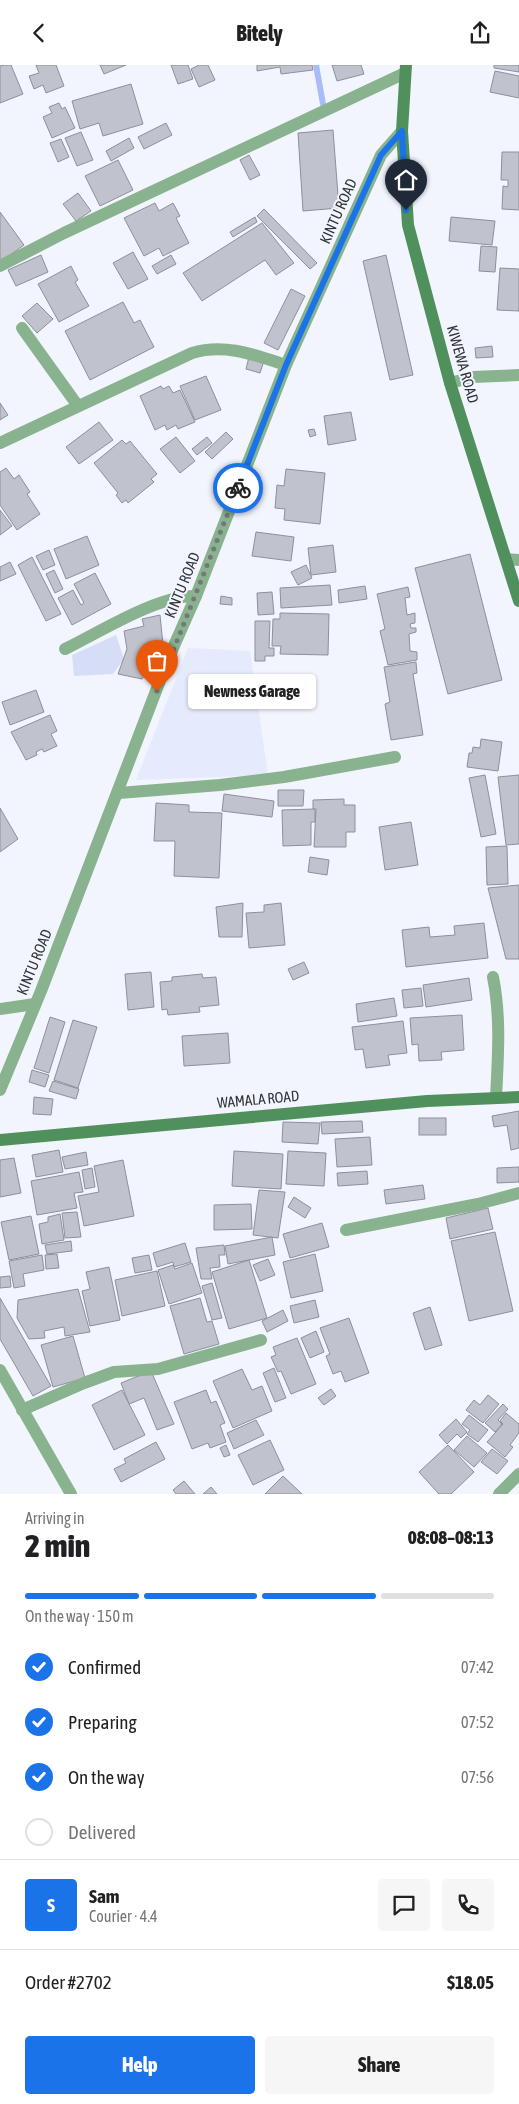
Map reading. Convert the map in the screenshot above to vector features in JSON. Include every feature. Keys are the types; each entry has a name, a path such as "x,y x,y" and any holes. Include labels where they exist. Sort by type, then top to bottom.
{"street":[{"name":"KIWEWA ROAD","path":"406,69 402,131 408,225 450,383 513,559 519,601"},
{"path":"0,267 73,229 406,69"},
{"name":"KINTU ROAD","path":"0,1090 119,793 169,657 196,597 286,365 381,155 402,131"},
{"path":"22,328 78,406"},
{"path":"0,443 203,349 231,349 286,365"},
{"path":"450,383 473,377 519,375"},
{"path":"66,649 161,603 178,597 196,597"},
{"path":"119,793 220,785 284,777 395,757"},
{"path":"493,977 498,1001 499,1030 496,1098"},
{"path":"0,1009 35,1005"},
{"name":"WAMALA ROAD","path":"0,1140 427,1101 519,1097"},
{"path":"346,1231 478,1204 519,1193"},
{"path":"22,1410 114,1372 158,1369 261,1340"},
{"path":"0,1370 71,1494"},
{"path":"499,1494 519,1474"}],"shaded area":[{"path":"116,635 124,659 113,674 74,676 72,655"},
{"path":"188,648 250,651 268,775 136,780"}],"building":[{"path":"11,65 23,94 0,103 0,66"},
{"path":"36,65 56,65 64,86 46,93 43,85 34,89 29,76 39,73"},
{"path":"100,65 126,65 104,74"},
{"path":"171,65 188,65 193,79 178,84"},
{"path":"199,65 208,65 215,80 199,87 191,69"},
{"path":"257,65 312,65 313,70 281,74 280,67 257,71"},
{"path":"332,65 361,65 364,74 337,81"},
{"path":"494,65 519,65 519,72 494,68"},
{"path":"495,71 519,76 519,98 490,92"},
{"path":"131,84 143,124 103,136 99,123 80,129 72,101"},
{"path":"59,103 62,109 65,107 75,128 52,138 43,117 52,113 49,107"},
{"path":"166,123 172,135 144,149 138,137"},
{"path":"333,130 339,208 303,211 298,133"},
{"path":"81,132 93,160 77,166 65,138"},
{"path":"129,138 134,148 111,161 106,151"},
{"path":"61,139 69,157 58,162 50,143"},
{"path":"502,152 519,152 519,210 502,209 503,186 508,187 508,180 501,180"},
{"path":"249,155 260,175 250,180 240,160"},
{"path":"118,160 133,190 100,206 85,176"},
{"path":"78,193 91,211 76,221 63,204"},
{"path":"155,203 159,211 173,203 180,216 176,218 189,243 163,256 159,248 144,256 124,218"},
{"path":"264,209 317,263 310,269 257,216"},
{"path":"0,212 24,245 0,262"},
{"path":"255,217 257,222 233,237 230,232"},
{"path":"451,217 495,221 492,245 449,241"},
{"path":"262,223 294,263 276,275 265,260 202,301 183,273"},
{"path":"481,246 497,247 495,272 479,271"},
{"path":"133,252 148,279 128,289 113,263"},
{"path":"41,255 48,272 16,286 8,270"},
{"path":"171,255 176,264 157,274 152,266"},
{"path":"386,255 413,375 390,380 363,261"},
{"path":"71,266 78,280 75,282 89,306 59,322 38,284"},
{"path":"500,268 519,269 519,311 497,310"},
{"path":"291,289 305,296 278,350 264,343"},
{"path":"123,302 134,323 140,320 154,347 90,380 65,331"},
{"path":"37,303 53,319 37,333 22,316"},
{"path":"492,346 493,357 476,358 475,348"},
{"path":"249,357 264,361 260,373 246,369"},
{"path":"206,376 221,410 195,420 180,386"},
{"path":"161,386 163,389 169,386 173,393 180,390 195,422 178,429 176,425 167,430 165,425 155,430 140,396"},
{"path":"0,403 8,415 0,420"},
{"path":"351,412 356,440 328,445 324,416"},
{"path":"99,422 113,440 79,464 66,447"},
{"path":"314,429 316,435 310,437 308,430"},
{"path":"226,432 233,439 212,459 205,452"},
{"path":"176,437 195,461 180,473 160,449"},
{"path":"207,437 212,443 197,455 192,449"},
{"path":"122,440 126,444 130,441 157,474 151,479 154,482 128,503 126,500 122,503 116,495 118,493 94,463"},
{"path":"6,468 14,479 19,475 30,492 27,494 40,514 17,530 0,505 0,472"},
{"path":"286,469 325,473 320,524 284,520 285,509 275,508 277,485 284,486"},
{"path":"0,510 12,526 0,535"},
{"path":"256,532 294,537 291,561 252,556"},
{"path":"87,536 99,565 66,579 54,549"},
{"path":"333,545 336,572 311,575 308,548"},
{"path":"49,550 55,565 43,570 36,556"},
{"path":"470,554 502,680 448,694 415,568"},
{"path":"32,557 61,614 46,621 18,565"},
{"path":"10,562 16,574 0,581 0,567"},
{"path":"306,565 312,578 298,585 291,572"},
{"path":"54,570 63,589 55,593 46,574"},
{"path":"95,573 111,604 72,625 58,598 73,590 81,605 84,603 74,584"},
{"path":"330,585 332,605 281,608 280,588"},
{"path":"365,586 367,599 339,603 338,590"},
{"path":"408,587 410,597 405,598 407,615 415,613 415,623 410,624 411,628 416,628 416,632 409,634 410,651 417,652 417,660 388,665 380,631 385,629 377,594"},
{"path":"272,592 274,614 258,615 257,593"},
{"path":"221,596 232,598 232,605 220,604"},
{"path":"280,613 329,614 328,655 280,654 281,646 272,646 273,619 280,619"},
{"path":"160,615 163,645 142,679 118,674 127,649 124,631 144,626 142,619"},
{"path":"255,621 270,621 269,648 274,648 274,656 265,656 265,661 255,661"},
{"path":"416,662 417,673 413,674 423,735 391,740 385,704 390,702 384,667"},
{"path":"36,690 44,712 10,725 2,702"},
{"path":"50,715 57,731 51,734 57,746 44,752 42,749 36,752 37,755 26,760 11,732"},
{"path":"481,739 502,742 498,771 467,767 469,753 472,753 473,747 480,748"},
{"path":"485,775 496,834 481,837 469,778"},
{"path":"519,775 519,844 506,845 498,777"},
{"path":"278,790 304,790 303,806 278,806"},
{"path":"224,794 274,801 272,817 222,811"},
{"path":"344,799 344,805 355,805 355,832 346,832 346,847 314,847 316,809 313,809 313,800"},
{"path":"156,803 189,805 189,812 222,813 219,878 174,876 175,841 154,841"},
{"path":"0,808 18,839 0,852"},
{"path":"315,809 315,822 311,822 311,845 283,846 282,810"},
{"path":"411,822 418,865 385,870 379,827"},
{"path":"507,846 508,884 487,885 486,847"},
{"path":"310,857 329,860 327,875 308,872"},
{"path":"519,885 519,959 506,959 488,888"},
{"path":"243,903 242,937 219,937 216,907"},
{"path":"281,903 285,945 249,948 246,913 264,912 264,905"},
{"path":"484,923 488,958 406,967 402,930 429,927 430,937 455,935 454,926"},
{"path":"304,962 309,973 293,980 288,969"},
{"path":"151,972 154,1007 128,1010 125,974"},
{"path":"202,974 203,978 216,977 219,1005 199,1007 200,1012 168,1015 167,1009 162,1010 160,982 172,981 172,977"},
{"path":"469,978 472,1000 426,1007 423,985"},
{"path":"421,988 423,1006 404,1008 402,990"},
{"path":"394,998 397,1016 358,1022 356,1004"},
{"path":"462,1015 464,1050 441,1052 442,1060 419,1061 418,1044 412,1045 410,1018"},
{"path":"50,1017 65,1022 49,1073 34,1068"},
{"path":"73,1020 97,1027 78,1088 54,1080"},
{"path":"403,1021 407,1053 388,1055 390,1065 366,1068 363,1049 355,1050 352,1027"},
{"path":"228,1033 230,1063 184,1066 182,1036"},
{"path":"32,1070 49,1075 45,1087 29,1082"},
{"path":"53,1081 79,1089 76,1099 49,1091"},
{"path":"34,1097 53,1099 51,1115 33,1114"},
{"path":"519,1111 519,1148 511,1150 507,1125 494,1127 492,1116"},
{"path":"419,1118 446,1118 446,1135 419,1135"},
{"path":"362,1121 363,1132 322,1134 321,1122"},
{"path":"283,1122 320,1123 318,1144 282,1142"},
{"path":"370,1137 372,1165 337,1167 335,1139"},
{"path":"59,1150 63,1172 36,1177 32,1155"},
{"path":"234,1151 283,1154 281,1189 232,1186"},
{"path":"288,1151 326,1153 324,1186 286,1184"},
{"path":"86,1152 88,1165 65,1169 62,1157"},
{"path":"14,1158 21,1193 0,1197 0,1160"},
{"path":"123,1160 134,1216 84,1226 78,1196 99,1192 94,1166"},
{"path":"519,1167 519,1182 497,1183 497,1168"},
{"path":"92,1168 95,1187 85,1189 82,1170"},
{"path":"367,1171 368,1184 338,1186 337,1173"},
{"path":"79,1172 83,1192 74,1193 77,1208 37,1215 31,1181"},
{"path":"423,1185 425,1199 386,1204 384,1190"},
{"path":"259,1190 285,1192 278,1238 253,1235"},
{"path":"294,1197 311,1208 305,1218 288,1207"},
{"path":"251,1204 252,1229 214,1230 214,1205"},
{"path":"488,1208 493,1229 450,1239 446,1218"},
{"path":"77,1212 81,1237 65,1238 62,1213"},
{"path":"60,1214 64,1240 42,1244 39,1224 48,1222 48,1217"},
{"path":"31,1216 39,1254 9,1260 1,1222"},
{"path":"322,1223 329,1247 290,1258 283,1234"},
{"path":"495,1232 513,1311 469,1321 451,1241"},
{"path":"272,1237 275,1255 228,1264 225,1246"},
{"path":"71,1241 72,1251 47,1254 45,1245"},
{"path":"185,1243 191,1262 174,1267 173,1262 157,1267 153,1253"},
{"path":"224,1245 225,1255 219,1255 220,1267 210,1268 212,1279 201,1279 196,1248"},
{"path":"57,1254 59,1268 46,1269 45,1255"},
{"path":"315,1254 323,1291 291,1298 283,1262"},
{"path":"42,1255 44,1270 23,1274 25,1286 14,1288 9,1261"},
{"path":"149,1255 152,1270 135,1273 132,1258"},
{"path":"268,1259 275,1275 260,1281 253,1265"},
{"path":"249,1260 267,1318 229,1329 212,1272"},
{"path":"192,1263 202,1293 169,1304 158,1270 173,1265 175,1269"},
{"path":"109,1267 120,1320 90,1326 82,1291 90,1289 86,1272"},
{"path":"157,1271 165,1306 122,1316 115,1280"},
{"path":"10,1276 11,1287 0,1288 0,1277"},
{"path":"212,1283 222,1318 212,1320 202,1286"},
{"path":"78,1289 90,1332 65,1336 64,1327 44,1331 45,1338 29,1339 17,1318 18,1300"},
{"path":"0,1298 51,1386 33,1396 0,1339"},
{"path":"200,1298 207,1322 212,1321 219,1344 184,1354 170,1306"},
{"path":"315,1300 319,1317 294,1323 290,1306"},
{"path":"430,1307 442,1345 425,1350 413,1313"},
{"path":"283,1310 288,1321 267,1332 262,1321"},
{"path":"349,1318 369,1373 345,1382 341,1371 333,1374 326,1356 330,1354 320,1328"},
{"path":"316,1331 324,1352 310,1358 301,1338"},
{"path":"73,1336 85,1378 53,1387 41,1345"},
{"path":"297,1338 316,1384 291,1394 281,1371 278,1372 271,1357 276,1355 273,1347"},
{"path":"274,1368 286,1398 275,1402 263,1373"},
{"path":"242,1369 252,1390 262,1386 272,1411 233,1428 213,1381"},
{"path":"151,1371 174,1424 157,1430 144,1398 129,1404 121,1383"},
{"path":"331,1389 336,1396 324,1405 318,1398"},
{"path":"122,1390 145,1435 114,1450 92,1405"},
{"path":"206,1390 211,1403 216,1401 225,1423 220,1425 226,1442 210,1448 208,1443 192,1449 174,1402"},
{"path":"488,1395 499,1404 483,1423 466,1410 474,1400 480,1405"},
{"path":"503,1404 508,1409 498,1420 502,1424 495,1432 485,1423"},
{"path":"506,1413 519,1424 519,1433 510,1445 513,1447 505,1457 487,1442 503,1424 500,1421"},
{"path":"469,1415 488,1430 478,1442 467,1434 470,1430 462,1424"},
{"path":"456,1419 467,1432 461,1438 457,1434 447,1444 439,1435"},
{"path":"256,1420 264,1435 234,1449 227,1433"},
{"path":"467,1436 487,1453 474,1467 454,1450"},
{"path":"270,1440 284,1470 253,1485 238,1455"},
{"path":"156,1442 165,1459 121,1482 114,1469 126,1463 124,1459"},
{"path":"226,1445 230,1455 224,1457 220,1448"},
{"path":"448,1445 474,1472 451,1494 439,1494 419,1472"},
{"path":"492,1449 508,1461 497,1474 481,1462"},
{"path":"283,1476 302,1494 265,1494"},
{"path":"184,1481 195,1494 176,1494 173,1490"},
{"path":"211,1487 217,1494 203,1494"}],"waterway":[{"path":"316,65 323,104"}],"way so far":[{"path":"157,691 238,488"}],"place":[{"name":"Newness Garage","path":"157,691"}],"route":[{"path":"238,488 286,365 381,155 389,143 402,131 406,210"}]}
